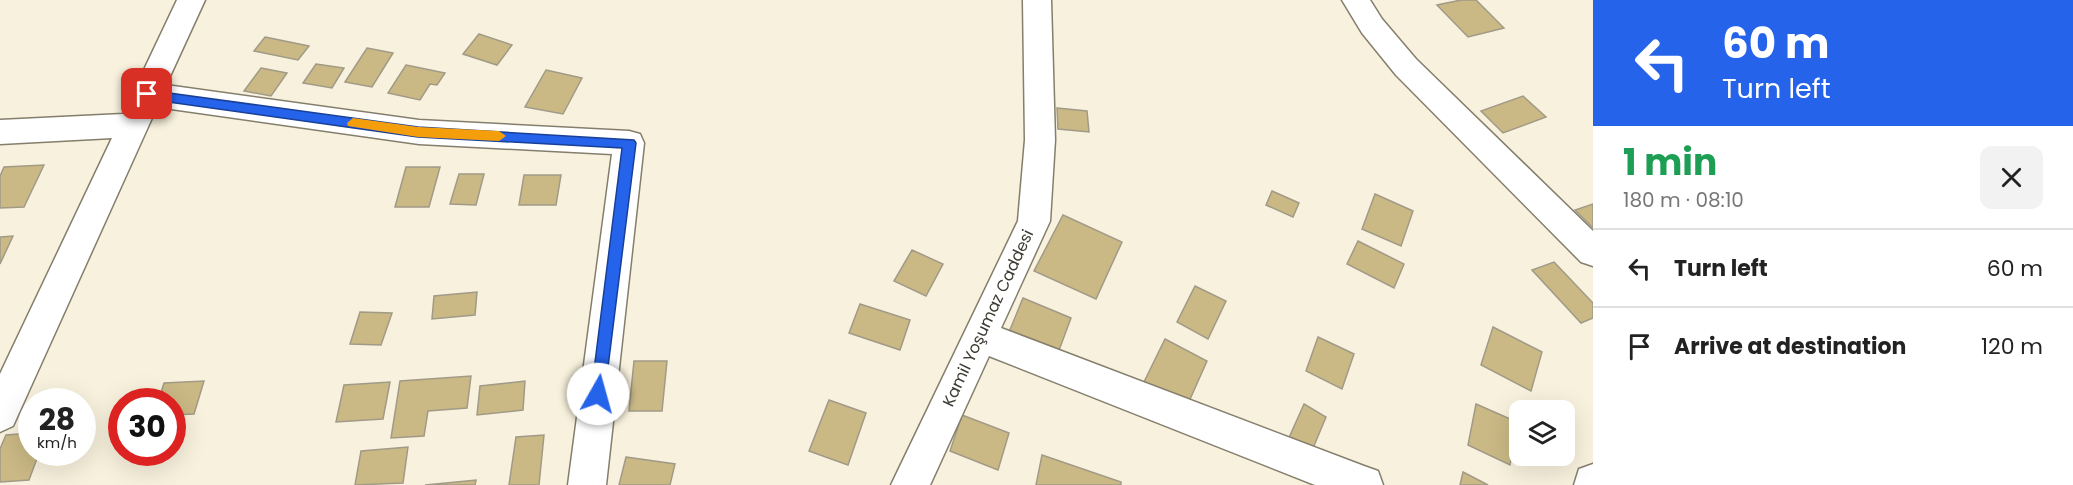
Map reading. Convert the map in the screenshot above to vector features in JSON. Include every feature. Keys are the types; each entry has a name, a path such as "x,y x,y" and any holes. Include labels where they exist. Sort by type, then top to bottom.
{"street":[{"path":"0,414 191,0"},
{"name":"Kamil Yoşumaz Caddesi","path":"910,485 1034,221 1040,140 1037,0"},
{"path":"1356,0 1372,26 1406,67 1593,252"},
{"path":"147,94 418,132 629,143 587,485"},
{"path":"0,132 134,125"},
{"path":"979,336 1364,485"}],"building":[{"path":"1461,0 1476,0 1504,28 1468,37 1437,5"},
{"path":"479,34 512,45 497,65 463,54"},
{"path":"265,37 309,46 298,60 254,51"},
{"path":"367,48 393,53 372,87 345,82"},
{"path":"316,64 344,68 332,88 303,83"},
{"path":"406,65 445,73 437,85 430,84 420,100 388,93"},
{"path":"261,68 287,73 271,96 244,91"},
{"path":"546,70 582,78 563,114 525,107"},
{"path":"1523,96 1546,117 1503,133 1481,111"},
{"path":"1057,108 1087,111 1089,132 1058,129"},
{"path":"44,165 24,207 0,208 0,176 4,167"},
{"path":"406,167 440,167 429,207 395,207"},
{"path":"459,174 484,174 476,205 450,204"},
{"path":"524,175 561,175 556,205 519,205"},
{"path":"1272,191 1299,203 1293,217 1266,205"},
{"path":"1375,194 1413,211 1401,246 1362,229"},
{"path":"1593,204 1593,228 1575,210"},
{"path":"1063,215 1122,242 1096,299 1034,271"},
{"path":"13,236 0,264 0,237"},
{"path":"1358,241 1404,264 1394,288 1347,264"},
{"path":"912,250 943,264 926,296 894,281"},
{"path":"1554,262 1593,303 1593,318 1581,323 1532,270"},
{"path":"1195,286 1226,301 1208,339 1177,322"},
{"path":"477,292 475,315 432,319 434,296"},
{"path":"1023,298 1071,318 1058,353 1009,332"},
{"path":"860,304 910,320 900,350 849,333"},
{"path":"360,312 392,313 381,345 350,344"},
{"path":"1493,327 1542,352 1531,391 1481,365"},
{"path":"1318,337 1354,354 1342,389 1306,371"},
{"path":"1165,339 1207,361 1187,406 1144,382"},
{"path":"634,361 667,361 662,411 629,411"},
{"path":"471,376 467,408 428,411 424,436 391,438 400,381"},
{"path":"204,381 194,414 186,414 186,388 162,388 164,383"},
{"path":"525,381 523,410 477,415 480,386"},
{"path":"390,382 383,419 336,422 344,385"},
{"path":"829,400 866,413 848,465 809,451"},
{"path":"1304,404 1326,417 1311,453 1288,440"},
{"path":"1476,404 1509,418 1509,465 1468,445"},
{"path":"962,415 1009,433 998,470 950,451"},
{"path":"18,434 18,466 34,466 29,480 0,482 0,449 6,435"},
{"path":"544,435 539,485 509,485 516,437"},
{"path":"408,447 403,483 355,485 361,451"},
{"path":"1042,455 1121,482 1121,485 1036,485"},
{"path":"626,457 675,464 670,485 619,485"},
{"path":"1463,472 1488,485 1460,485"},
{"path":"476,480 475,485 425,485"}],"slow traffic":[{"path":"353,123 418,132 499,136"}],"route":[{"path":"147,94 418,132 629,143 598,394"}]}
